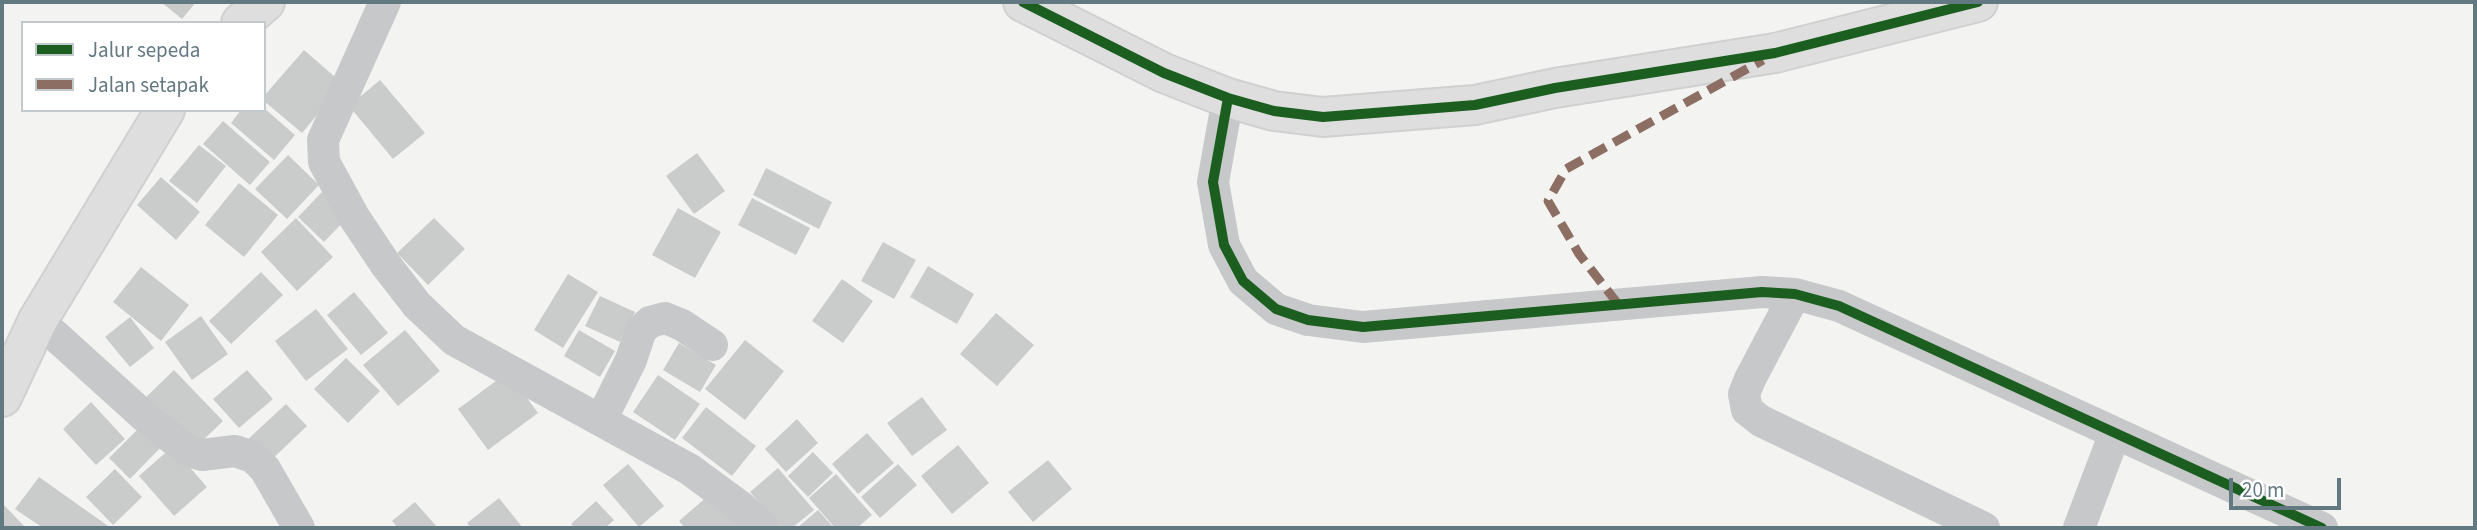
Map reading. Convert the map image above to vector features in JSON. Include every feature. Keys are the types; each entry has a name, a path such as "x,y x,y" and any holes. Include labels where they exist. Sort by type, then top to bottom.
{"street":[{"path":"243,21 265,2"},
{"path":"385,2 323,140 324,162 354,217 386,265 426,314 454,340 689,469 742,508 763,528"},
{"path":"1023,2 1164,73 1228,99 1274,111 1323,117 1475,104 1555,88 1775,53 1978,2"},
{"path":"1228,99 1213,182 1224,245 1243,281 1276,309 1308,320 1363,327 1762,292 1795,294 1839,306 2322,528"},
{"path":"4,387 38,320 164,112"},
{"path":"1795,294 1750,379 1744,394 1747,410 1762,421 1984,528"},
{"path":"601,420 631,360 641,330 650,321 665,318 682,324 712,345"},
{"path":"38,320 144,416 187,450 202,455 235,450 253,457 265,469 299,528"},
{"path":"2079,528 2115,433"}],"building":[{"path":"161,2 196,2 182,19"},
{"path":"304,50 343,84 302,133 266,103 266,94"},
{"path":"380,80 425,133 393,159 349,106"},
{"path":"266,110 295,135 274,160 231,123 239,112 266,112"},
{"path":"223,121 270,162 250,185 203,144"},
{"path":"199,145 226,166 197,203 169,181"},
{"path":"697,153 725,191 694,214 666,176"},
{"path":"288,155 319,185 287,219 255,189"},
{"path":"766,168 832,202 819,229 753,195"},
{"path":"161,177 200,212 176,240 137,205"},
{"path":"239,183 278,215 244,257 205,225"},
{"path":"322,192 348,217 324,242 298,217"},
{"path":"752,198 810,228 796,255 738,225"},
{"path":"678,208 721,232 695,278 652,255"},
{"path":"296,218 333,257 297,291 261,252"},
{"path":"434,218 465,249 428,285 397,253"},
{"path":"883,242 916,260 894,299 861,281"},
{"path":"928,266 974,294 957,324 910,297"},
{"path":"141,267 189,305 161,341 113,302"},
{"path":"261,272 283,295 231,344 209,321"},
{"path":"568,274 598,292 563,348 534,330"},
{"path":"842,279 873,301 843,343 812,321"},
{"path":"354,292 388,333 361,355 327,315"},
{"path":"600,296 635,312 620,342 585,326"},
{"path":"316,309 348,349 306,381 275,341"},
{"path":"996,313 1034,345 997,386 960,354"},
{"path":"201,316 228,354 192,380 165,342"},
{"path":"130,317 154,348 130,367 105,337"},
{"path":"405,330 440,371 398,406 363,365"},
{"path":"579,330 615,351 600,377 564,356"},
{"path":"745,340 784,371 745,420 705,389"},
{"path":"679,343 716,365 700,392 663,370"},
{"path":"346,358 380,391 348,423 314,389"},
{"path":"174,370 223,421 192,451 143,400"},
{"path":"247,370 273,399 239,428 213,399"},
{"path":"508,372 538,413 488,450 458,409"},
{"path":"658,375 700,404 675,440 633,412"},
{"path":"922,397 947,430 912,456 887,423"},
{"path":"91,402 125,439 96,465 63,429"},
{"path":"286,404 307,426 267,464 246,441"},
{"path":"706,407 756,446 732,476 682,438"},
{"path":"797,419 818,443 786,472 765,449"},
{"path":"144,423 165,443 130,479 109,458"},
{"path":"867,433 894,463 858,494 832,464"},
{"path":"958,445 989,483 952,514 921,476"},
{"path":"172,447 207,487 174,516 139,476"},
{"path":"813,452 833,473 808,497 788,476"},
{"path":"1048,460 1072,489 1033,522 1008,492"},
{"path":"628,464 664,506 639,527 603,485"},
{"path":"898,464 917,485 880,518 861,497"},
{"path":"778,468 814,510 792,528 781,528 750,492"},
{"path":"115,469 142,497 113,525 86,497"},
{"path":"836,474 872,515 857,528 835,528 809,498"},
{"path":"39,477 111,528 43,528 15,509"},
{"path":"710,494 741,528 685,528 679,521"},
{"path":"499,498 523,528 471,528 467,523"},
{"path":"596,501 614,520 605,528 575,528 571,524"},
{"path":"415,502 438,528 398,528 392,521"},
{"path":"2,503 26,528 2,528"},
{"path":"818,510 834,528 797,528"}],"marked path":[{"path":"1618,304 1579,254 1548,201 1566,169 1763,60"}],"cycle path":[{"path":"1023,2 1164,73 1228,98 1274,111 1323,117 1475,105 1555,88 1775,53 1978,2"},
{"path":"1228,98 1213,182 1224,245 1243,281 1276,309 1308,320 1363,327 1762,292 1795,294 1839,306 2322,528"}]}
